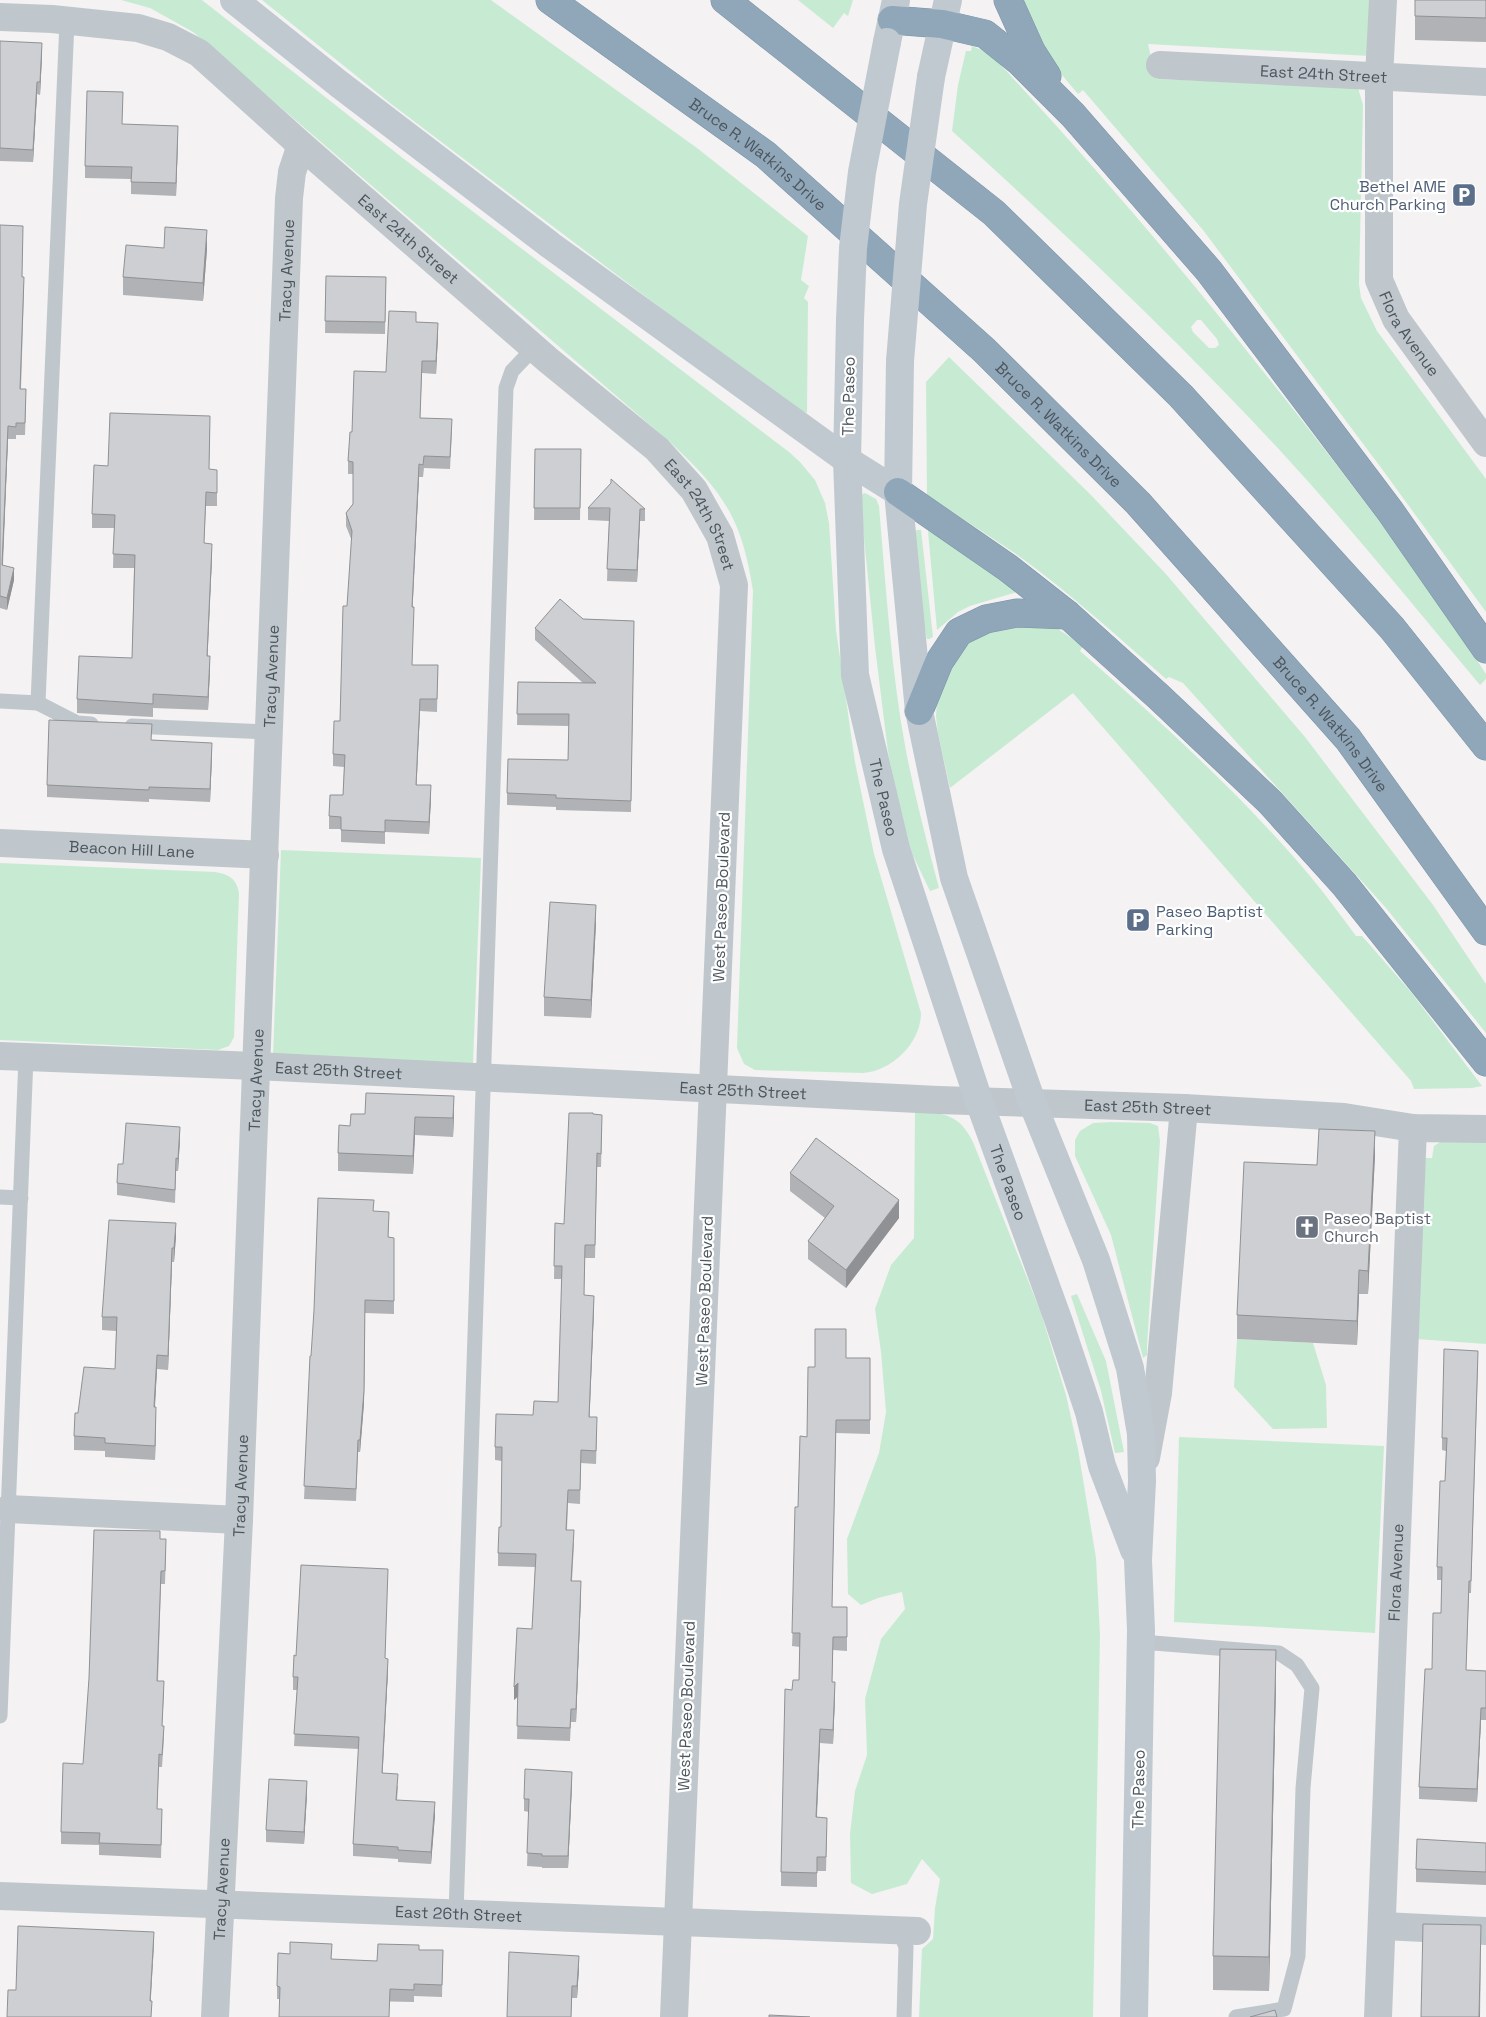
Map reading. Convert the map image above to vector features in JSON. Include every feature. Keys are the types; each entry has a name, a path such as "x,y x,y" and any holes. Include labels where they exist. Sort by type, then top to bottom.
{"highway":[{"name":"Bruce R. Watkins Drive","path":"550,0 766,155 984,350 1138,504 1348,739 1486,932"},
{"path":"725,0 994,213 1181,396 1392,628 1486,746"},
{"path":"1008,0 1031,51 1073,115"},
{"path":"892,21 945,12 986,34 1020,62 1073,115 1209,271 1390,511 1486,649"},
{"path":"898,492 1008,568 1068,615 1159,696 1270,802 1344,884 1486,1062"},
{"path":"919,711 939,662 960,632 986,619 1017,613 1068,615"}],"main road":[{"path":"234,0 339,84 550,245 847,460 898,492"},
{"name":"The Paseo","path":"945,12 931,77 913,204 900,361 898,492 919,711 954,878 1032,1102 1096,1260 1130,1368 1141,1434 1142,1481 1138,1560 1141,1642 1134,2017"},
{"name":"The Paseo","path":"892,21 862,172 853,248 847,460 855,675 896,849 978,1101 1059,1322 1089,1412 1102,1466 1138,1560"}],"street":[{"name":"Flora Avenue","path":"1383,0 1379,77 1379,280 1396,319 1486,443"},
{"name":"East 24th Street","path":"0,16 138,28 168,37 199,53 301,145 534,348 657,449 694,490 720,536 734,585"},
{"name":"East 24th Street","path":"1160,65 1486,82"},
{"name":"Tracy Avenue","path":"216,2017 239,1520 288,198 292,172 301,145"},
{"name":"West Paseo Boulevard","path":"674,2017 734,585"},
{"name":"Beacon Hill Lane","path":"0,843 265,855"},
{"name":"East 25th Street","path":"13,1057 256,1066 978,1101 1184,1108 1344,1117 1413,1128 1486,1130"},
{"path":"1142,1481 1158,1393 1184,1108"},
{"name":"Flora Avenue","path":"1378,2017 1413,1128"},
{"path":"8,1509 239,1520"},
{"name":"East 26th Street","path":"0,1896 908,1931"},
{"path":"1383,1926 1486,1931"}],"lane":[{"path":"38,703 67,21"},
{"path":"456,1914 506,388 512,371 534,348"},
{"path":"0,701 38,703 77,723 269,732"},
{"path":"0,1716 21,1198 13,1057"},
{"path":"0,1197 21,1198"},
{"path":"1141,1642 1280,1654 1297,1666 1312,1688 1303,1788 1298,1956 1284,2009 1236,2017"},
{"path":"904,2017 908,1931"}],"green space":[{"path":"121,0 202,0 404,159 789,452 815,480 825,503 829,523 836,630 855,762 874,854 921,1013 916,1035 903,1054 894,1061 874,1071 863,1073 755,1070 744,1064 737,1048 753,591 743,544 736,525 717,492 671,443 193,32 150,8"},
{"path":"262,0 491,0 697,148 808,236 801,280 809,286 804,298 808,302 807,413 794,409 390,103"},
{"path":"798,0 853,0 848,16 844,13 833,28"},
{"path":"1018,0 1372,0 1369,56 1148,44 1156,79 1351,86 1358,88 1363,105 1359,284 1361,298 1377,331 1486,479 1486,612 1382,469 1203,230 1083,90 1078,94 1057,69"},
{"path":"972,46 984,51 997,61 1064,134 1192,283 1285,398 1345,475 1459,633 1486,674 1486,679 1480,685 1335,512 1205,372 1122,290 952,131 958,85 966,51 971,51","holes":["1197,320 1201,320 1217,339 1219,345 1215,348 1209,348 1193,332 1191,327"]},
{"path":"949,357 1091,495 1165,573 1305,737 1433,905 1486,984 1486,1033 1386,908 1183,683 1169,677 1166,679 1093,615 1036,569 927,495 926,382"},
{"path":"865,493 876,499 879,506 896,690 913,785 939,888 930,891 906,841 888,752 860,499 861,495"},
{"path":"921,530 933,637 929,639 927,639 920,608 915,532"},
{"path":"928,531 964,550 1017,592 970,606 958,612 937,630"},
{"path":"1046,625 1058,629 1083,646 1080,651 1200,759 1257,817 1310,876 1356,936 1362,936 1411,992 1482,1086 1472,1088 1414,1089 1411,1081 1073,693 950,788 936,716 937,699 944,672 972,638 997,626"},
{"path":"281,850 481,858 473,1064 273,1056"},
{"path":"0,863 215,872 232,878 239,894 234,1037 229,1046 218,1050 0,1040"},
{"path":"915,1112 935,1113 956,1120 968,1133 973,1142 1041,1313 1066,1395 1078,1449 1096,1558 1100,1635 1093,2017 919,2017 922,1949 933,1939 935,1908 940,1879 922,1859 907,1884 872,1894 851,1883 850,1834 855,1791 867,1755 865,1699 881,1639 905,1609 902,1592 878,1598 861,1605 848,1594 847,1539 879,1453 886,1412 875,1309 891,1265 914,1238"},
{"path":"1093,1123 1150,1123 1158,1126 1160,1141 1147,1355 1143,1358 1111,1235 1075,1156 1075,1140 1080,1131"},
{"path":"1442,1141 1486,1142 1486,1344 1416,1339 1424,1158 1432,1158 1434,1146"},
{"path":"1077,1294 1106,1361 1124,1452 1115,1453 1101,1391 1071,1296"},
{"path":"1237,1339 1313,1343 1326,1385 1327,1428 1273,1429 1234,1387"},
{"path":"1179,1437 1384,1446 1375,1633 1174,1622"}],"building":[{"path":"1415,0 1486,0 1486,18 1415,16"},
{"path":"0,41 42,43 40,82 37,82 33,150 0,148"},
{"path":"87,91 123,92 122,124 178,126 176,183 131,182 132,167 85,166"},
{"path":"0,225 23,226 22,277 24,277 20,389 26,389 25,423 16,423 16,427 8,426 2,565 14,568 7,598 0,596"},
{"path":"165,227 207,230 203,283 123,277 126,245 164,248"},
{"path":"326,276 386,277 385,322 325,321"},
{"path":"389,311 416,312 416,322 438,323 436,361 422,361 420,418 452,419 450,457 424,456 423,465 419,464 412,607 414,607 412,665 438,665 437,699 420,699 416,785 431,785 429,822 385,820 385,832 341,830 341,817 329,816 330,795 343,795 345,755 333,754 334,721 340,721 343,606 347,606 352,531 346,513 353,504 353,462 348,461 350,432 352,432 354,371 386,372"},
{"path":"110,413 210,416 209,469 217,470 217,493 206,492 204,543 212,544 207,656 210,656 208,697 153,694 153,704 77,699 79,656 132,658 135,555 113,554 115,515 92,514 94,465 108,466"},
{"path":"535,449 581,449 580,508 534,508"},
{"path":"611,479 645,509 640,509 637,570 607,569 610,508 588,508 611,483"},
{"path":"560,599 583,619 634,621 631,801 556,798 556,795 507,793 508,759 568,760 569,714 517,714 518,682 596,683 535,628"},
{"path":"49,720 152,724 151,740 212,743 210,789 149,787 149,790 47,785"},
{"path":"550,902 596,905 591,1000 544,997"},
{"path":"366,1093 454,1096 453,1118 415,1117 413,1156 338,1153 339,1125 350,1126 351,1114 365,1114"},
{"path":"569,1113 602,1115 601,1154 597,1153 595,1245 585,1245 584,1295 594,1296 589,1417 597,1417 596,1451 581,1450 580,1490 568,1490 566,1530 574,1530 571,1581 581,1581 576,1709 571,1709 570,1728 517,1726 518,1683 514,1687 517,1628 532,1629 536,1554 498,1553 499,1527 501,1527 502,1447 495,1447 496,1414 533,1415 534,1401 558,1402 562,1266 554,1266 555,1223 564,1224"},
{"path":"126,1123 180,1127 178,1159 176,1158 175,1190 117,1183 118,1164 123,1164"},
{"name":"Paseo Baptist Church","path":"1319,1129 1375,1131 1368,1271 1359,1270 1357,1321 1237,1315 1244,1162 1317,1165"},
{"path":"816,1138 899,1200 846,1270 808,1241 834,1206 790,1173"},
{"path":"318,1198 374,1200 373,1211 389,1212 388,1237 394,1238 394,1301 365,1300 364,1391 360,1440 358,1440 356,1489 304,1486"},
{"path":"109,1220 176,1223 174,1248 172,1248 168,1356 157,1355 154,1407 156,1407 155,1446 105,1443 105,1438 74,1436 75,1413 78,1413 84,1367 115,1369 117,1317 102,1317"},
{"path":"815,1329 846,1329 846,1358 870,1358 870,1420 836,1420 832,1607 847,1607 847,1637 833,1637 832,1682 835,1682 833,1730 820,1729 816,1817 827,1818 826,1857 817,1857 817,1873 781,1872 785,1689 792,1690 793,1680 799,1680 800,1633 792,1633 795,1507 798,1507 800,1436 807,1437 808,1367 815,1367"},
{"path":"1444,1349 1478,1351 1471,1581 1469,1581 1466,1670 1486,1671 1486,1708 1481,1708 1477,1789 1419,1787 1425,1669 1432,1669 1433,1613 1441,1613 1442,1567 1437,1567 1440,1481 1445,1481 1447,1438 1442,1438"},
{"path":"94,1530 160,1531 160,1539 166,1539 165,1571 161,1571 157,1681 164,1681 162,1726 164,1726 162,1755 159,1754 157,1809 162,1809 161,1845 99,1843 100,1833 61,1832 63,1763 83,1764 89,1678"},
{"path":"301,1565 388,1569 385,1658 388,1659 382,1773 398,1774 396,1800 435,1802 431,1852 398,1850 398,1847 353,1844 359,1737 294,1734 298,1677 293,1677"},
{"path":"1220,1649 1276,1650 1269,1957 1213,1956"},
{"path":"525,1769 572,1772 568,1856 542,1856 542,1854 527,1853 529,1799 524,1799"},
{"path":"269,1779 307,1781 304,1832 266,1830"},
{"path":"1417,1839 1486,1843 1486,1872 1416,1869"},
{"path":"1423,1924 1481,1925 1479,2017 1421,2017"},
{"path":"18,1926 154,1932 150,2001 152,2001 151,2017 7,2017 8,1990 16,1990"},
{"path":"290,1942 332,1944 331,1959 377,1961 378,1944 419,1945 419,1950 443,1950 442,1985 414,1984 414,1990 390,1989 389,2017 279,2017 280,1987 277,1986 278,1953 290,1954"},
{"path":"509,1952 579,1956 577,1986 572,1986 571,2017 507,2017"},
{"path":"1275,2010 1277,2017 1250,2017"},
{"path":"769,2015 810,2017 769,2017"}],"place":[{"name":"Bethel AME Church Parking","path":"1464,195"},
{"name":"Paseo Baptist Parking","path":"1138,920"},
{"name":"Paseo Baptist Church","path":"1307,1227"}]}
